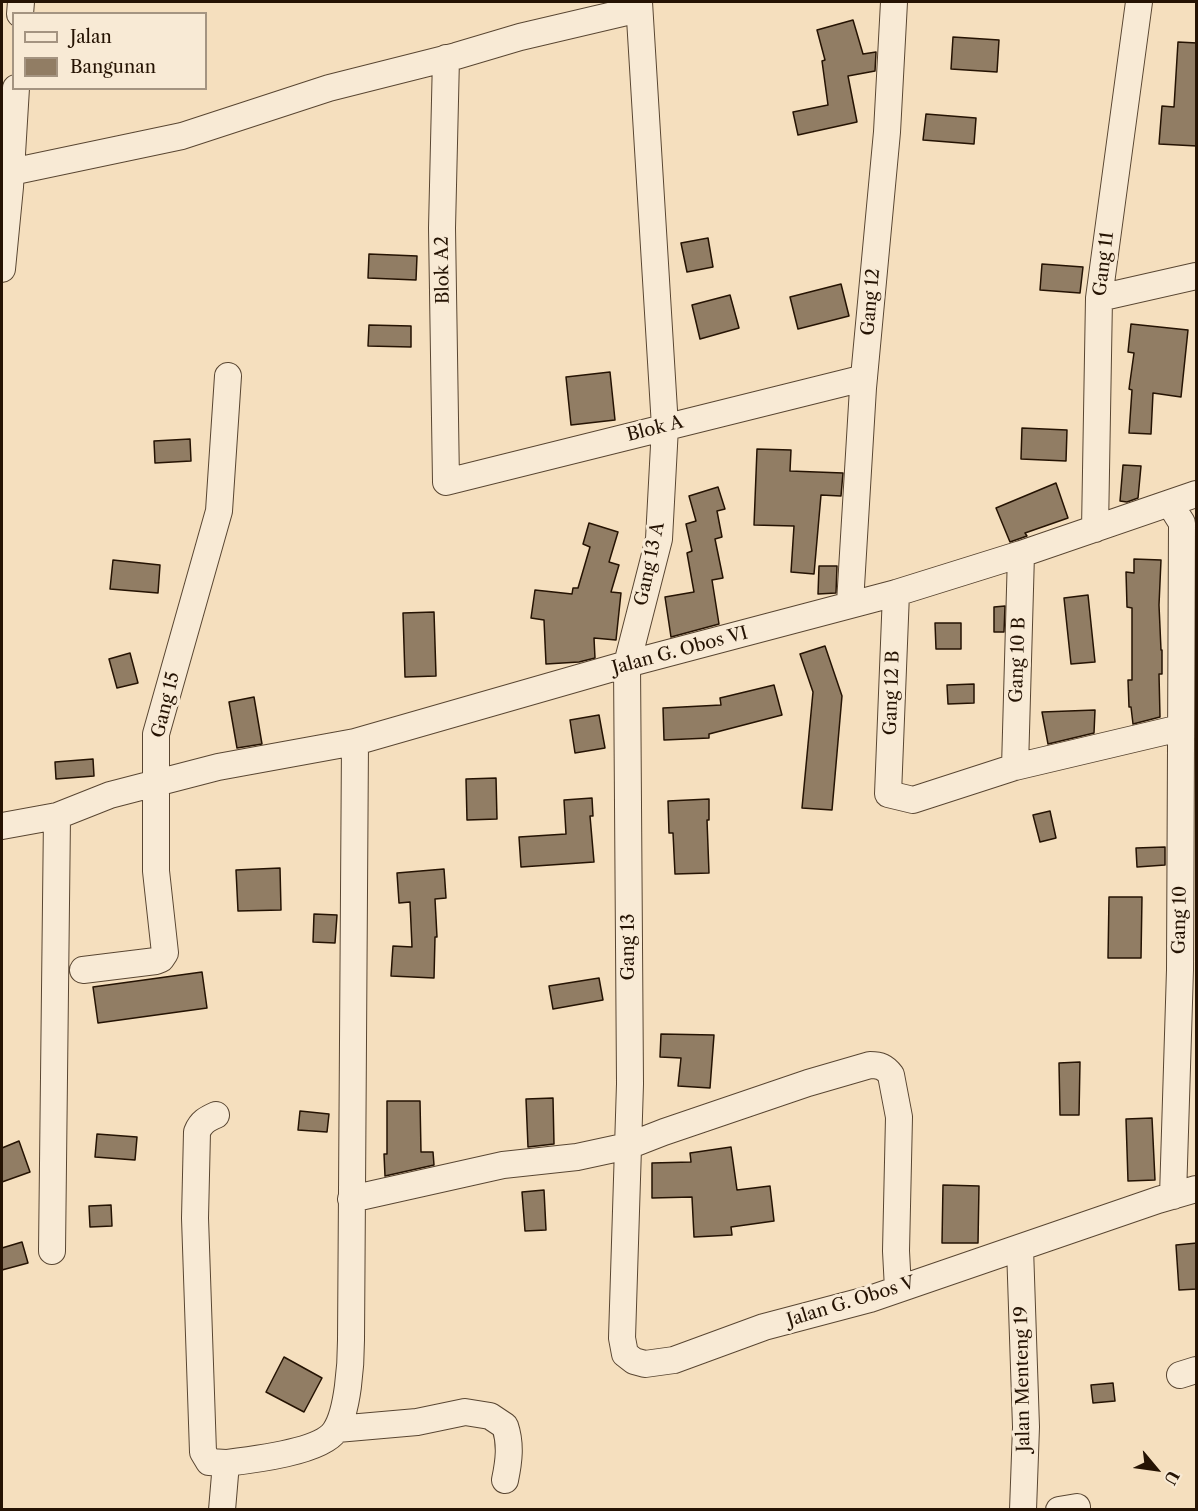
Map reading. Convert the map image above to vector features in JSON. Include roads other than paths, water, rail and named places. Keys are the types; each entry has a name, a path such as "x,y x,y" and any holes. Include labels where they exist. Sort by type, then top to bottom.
{"street":[{"name":"Gang 12","path":"850,603 864,378 887,132 894,2"},
{"name":"Gang 11","path":"1095,529 1099,298 1139,2"},
{"path":"11,172 182,136 329,88 639,5"},
{"name":"Gang 13 A","path":"627,664 659,539 664,427 639,5"},
{"name":"Blok A2","path":"446,58 442,228 446,482"},
{"path":"2,269 16,90"},
{"path":"1099,298 1197,276"},
{"name":"Gang 15","path":"83,970 156,961 164,956 156,871 156,734 219,511 228,376"},
{"name":"Blok A","path":"446,482 864,378"},
{"name":"Jalan G. Obos VI","path":"2,826 57,816 110,795 218,767 355,742 627,664 784,623 850,603 896,593 1021,554 1197,494"},
{"name":"Gang 10","path":"1170,504 1182,523 1180,970 1185,1193"},
{"name":"Gang 10 B","path":"1015,767 1021,554"},
{"name":"Gang 12 B","path":"896,593 888,794 913,800 1015,767"},
{"name":"Gang 13","path":"624,1229 628,1183 630,1073 627,664"},
{"path":"1015,767 1180,728"},
{"path":"216,1115 205,1120 197,1132 195,1218 203,1452 209,1462 249,1461 311,1447 332,1436 343,1411 351,1361 355,742"},
{"path":"52,1251 57,816"},
{"path":"351,1199 503,1165 577,1157 628,1146 808,1083 870,1065 881,1066 891,1075 894,1082 899,1117 896,1251 898,1289"},
{"name":"Jalan G. Obos V","path":"624,1229 623,1348 625,1354 634,1361 645,1364 674,1360 764,1327 870,1299 1185,1193"},
{"name":"Jalan Menteng 19","path":"1020,1248 1026,1427 1023,1509"},
{"path":"337,1429 417,1422 465,1412 490,1416 505,1426 509,1437 509,1462 505,1480"},
{"path":"222,1509 226,1462"}]}
